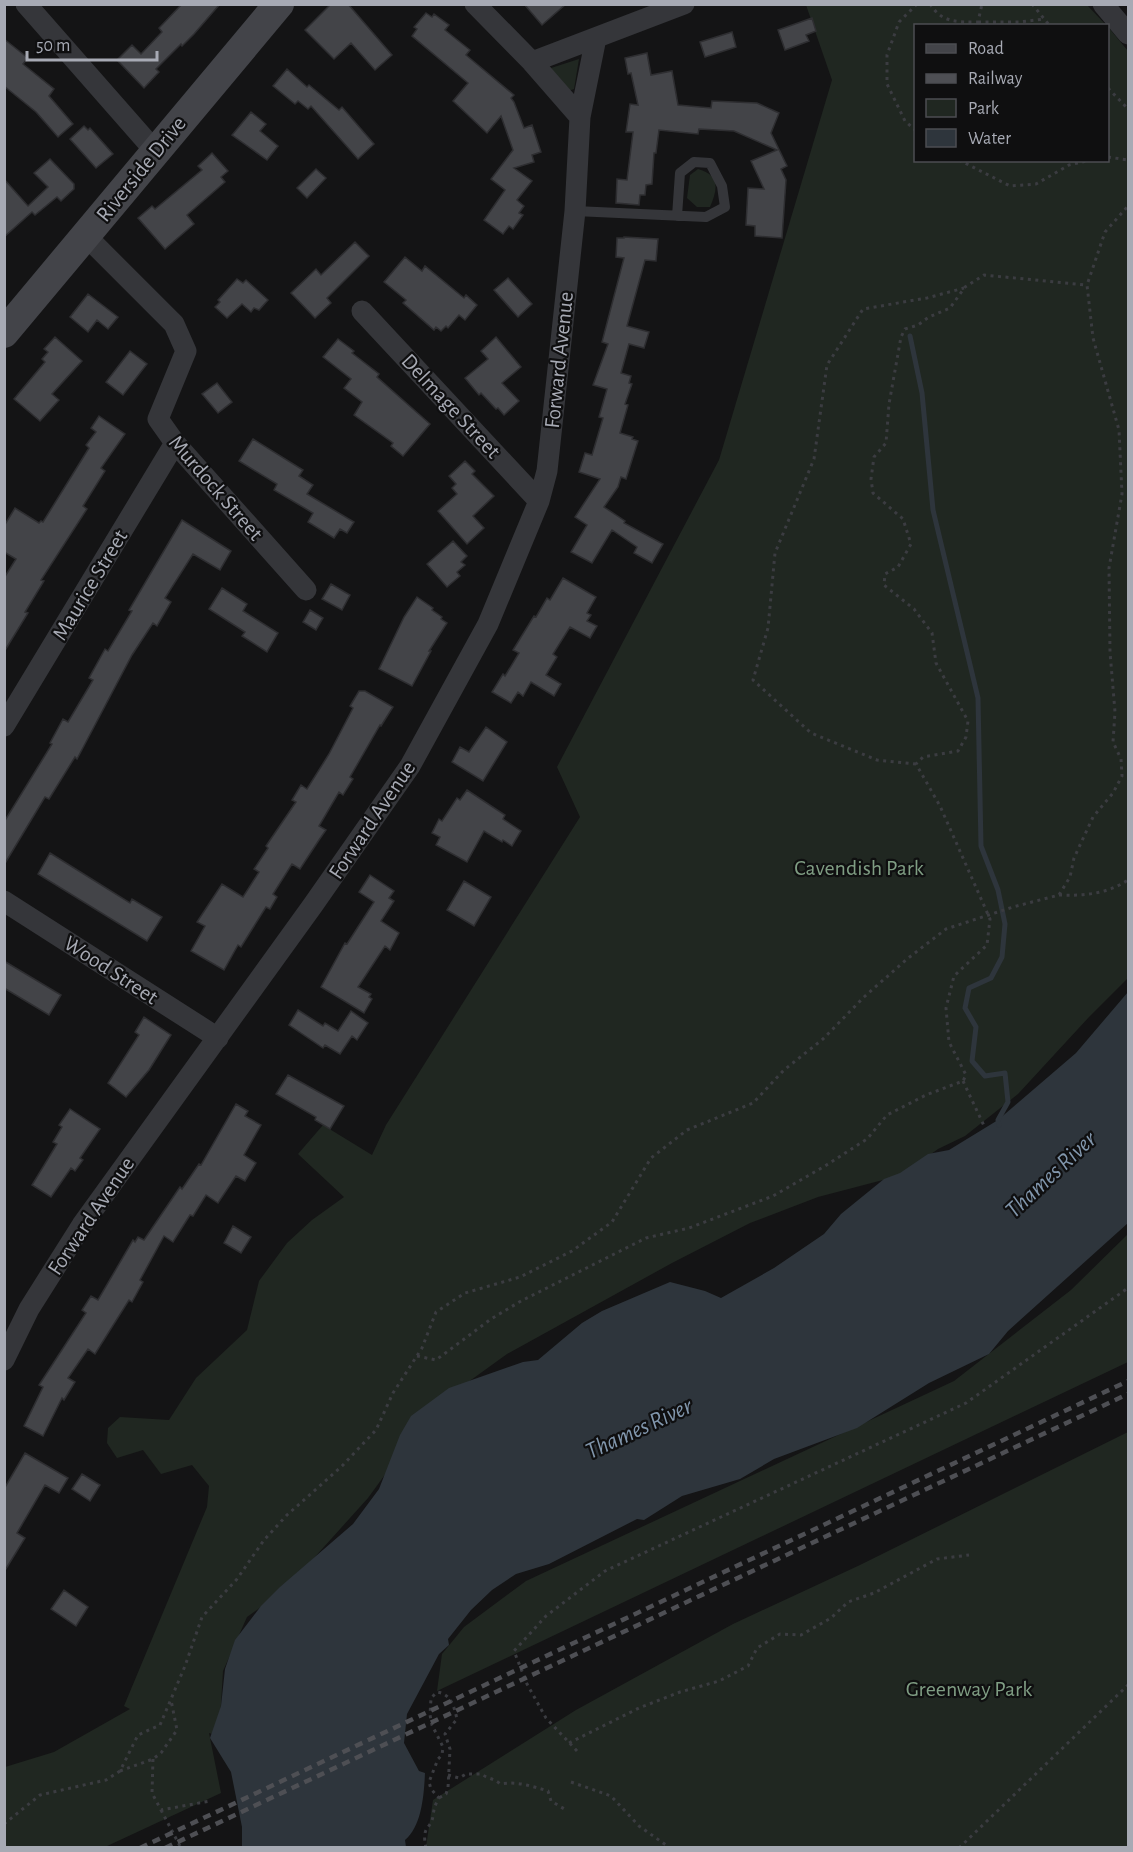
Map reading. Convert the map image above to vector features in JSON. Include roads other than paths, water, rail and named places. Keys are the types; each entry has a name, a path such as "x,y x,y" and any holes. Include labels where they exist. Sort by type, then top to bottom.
{"main road":[{"name":"Riverside Drive","path":"4,333 279,4"}],"street":[{"path":"26,4 154,152"},
{"path":"476,4 532,62 580,117"},
{"path":"532,62 684,4"},
{"path":"1103,4 1128,34"},
{"name":"Forward Avenue","path":"4,1360 29,1309 82,1225 218,1038 410,766 488,624 539,501 547,471 575,211 580,117 596,38"},
{"name":"Murdock Street","path":"86,236 174,324 186,351 158,419 176,443 306,590"},
{"name":"Delmage Street","path":"362,311 539,501"},
{"name":"Maurice Street","path":"4,726 176,443"},
{"name":"Wood Street","path":"4,902 218,1038"}],"lane":[{"path":"575,211 676,216 706,217 725,207 722,186 710,163 694,162 680,173 676,216"}],"water":[{"name":"Thames River","path":"1128,992 1128,1223 1008,1331 989,1354 929,1383 857,1428 774,1459 740,1479 682,1496 644,1520 637,1519 549,1564 516,1574 492,1590 471,1610 448,1639 449,1645 439,1654 407,1714 404,1743 419,1771 425,1773 419,1818 411,1834 405,1840 406,1847 242,1847 242,1827 231,1772 210,1738 221,1706 225,1669 235,1640 261,1606 280,1587 353,1524 379,1489 400,1435 411,1416 449,1388 523,1362 538,1360 582,1323 602,1311 670,1282 705,1291 721,1298 774,1268 824,1234 841,1214 884,1179 900,1173 928,1154 949,1150 998,1120 1076,1053"}],"waterway":[{"path":"910,336 922,393 933,510 978,698 981,846 998,890 1005,924 1002,957 991,978 969,988 965,1008 976,1027 972,1061 985,1076 1005,1073 1008,1102 998,1120 999,1125"}],"railway":[{"path":"140,1848 1128,1381"},
{"path":"165,1848 1128,1394"}],"park label":[{"name":"Cavendish Park","path":"859,868"},
{"name":"Greenway Park","path":"969,1689"}]}
